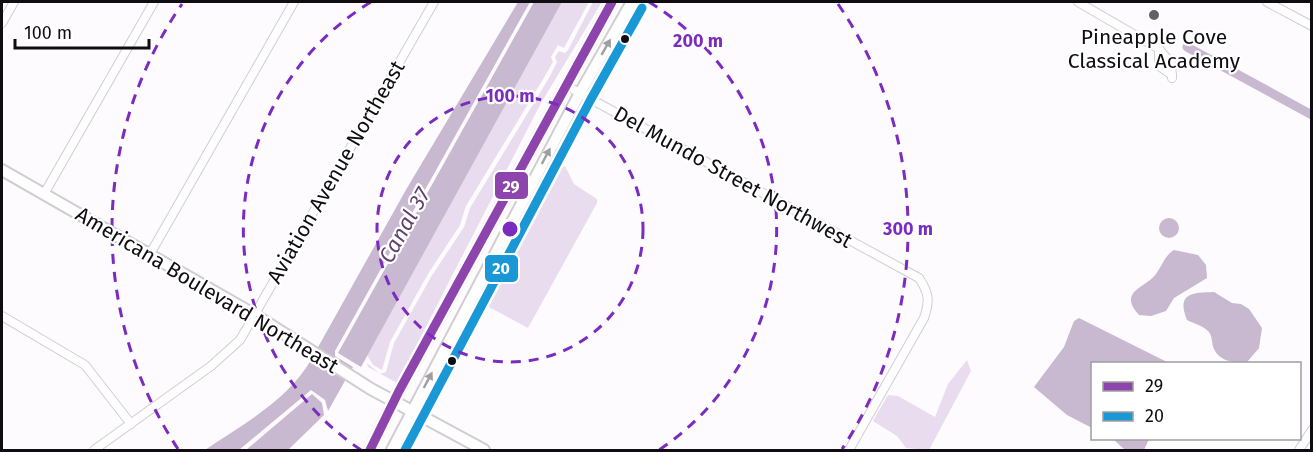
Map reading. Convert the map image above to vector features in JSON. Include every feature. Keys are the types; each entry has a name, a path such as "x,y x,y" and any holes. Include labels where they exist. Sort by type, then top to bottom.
{"main road":[{"path":"370,450 394,400 612,2"},
{"path":"392,450 580,93 632,2"},
{"name":"Americana Boulevard Northeast","path":"2,170 255,315 371,389 484,450"}],"street":[{"path":"2,23 14,2"},
{"path":"44,194 154,2"},
{"path":"150,254 294,2"},
{"name":"Aviation Avenue Northeast","path":"94,450 228,353 240,340 434,2"},
{"path":"1078,2 1159,49 1159,66 1172,77"},
{"path":"1268,2 1311,26"},
{"name":"Del Mundo Street Northwest","path":"565,85 919,279 928,291 929,304 924,318 849,450"},
{"path":"2,316 86,365 131,424"},
{"path":"1299,450 1311,429"}],"shaded area":[{"path":"562,2 589,2 564,48 558,45 551,57 553,62 466,206 460,225 428,274 390,342 382,370 373,365 367,355"},
{"path":"593,2 602,2 541,103 397,383 380,374 386,372 394,343 431,277 464,227 470,208 549,78 557,62 555,57 559,51 565,53 568,50"},
{"path":"565,166 574,184 597,199 597,203 528,328 487,306 555,172"},
{"path":"967,360 971,371 929,450 906,448 897,436 873,421 888,395 898,396 935,417 948,384"}],"water":[{"name":"Canal 37","path":"518,2 530,2 335,351 335,356 353,367 351,371 317,349 407,188"},
{"path":"534,2 562,2 361,367 338,353"},
{"path":"1169,218 1176,221 1179,228 1176,235 1169,238 1162,235 1159,228 1162,221"},
{"path":"1174,250 1198,255 1206,265 1207,278 1174,298 1166,311 1151,316 1139,315 1133,307 1132,295 1156,274"},
{"path":"1214,292 1232,303 1241,304 1249,309 1262,328 1259,348 1247,362 1223,359 1216,353 1208,331 1187,320 1184,311 1185,299 1193,294"},
{"path":"1079,318 1167,362 1091,362 1091,427 1067,415 1034,387 1064,347 1074,321"},
{"path":"312,358 346,379 328,411 325,400 311,390 239,450 205,450 278,399 303,373"},
{"path":"312,394 322,403 324,415 288,450 246,450"},
{"path":"1114,440 1149,440 1144,450 1125,450"}],"waterway":[{"path":"1187,47 1312,115"}],"transit line":[{"name":"29","path":"370,450 399,391 612,2"},
{"name":"20","path":"405,450 591,99 642,8"}],"place":[{"name":"Pineapple Cove Classical Academy","path":"1154,15"}]}
